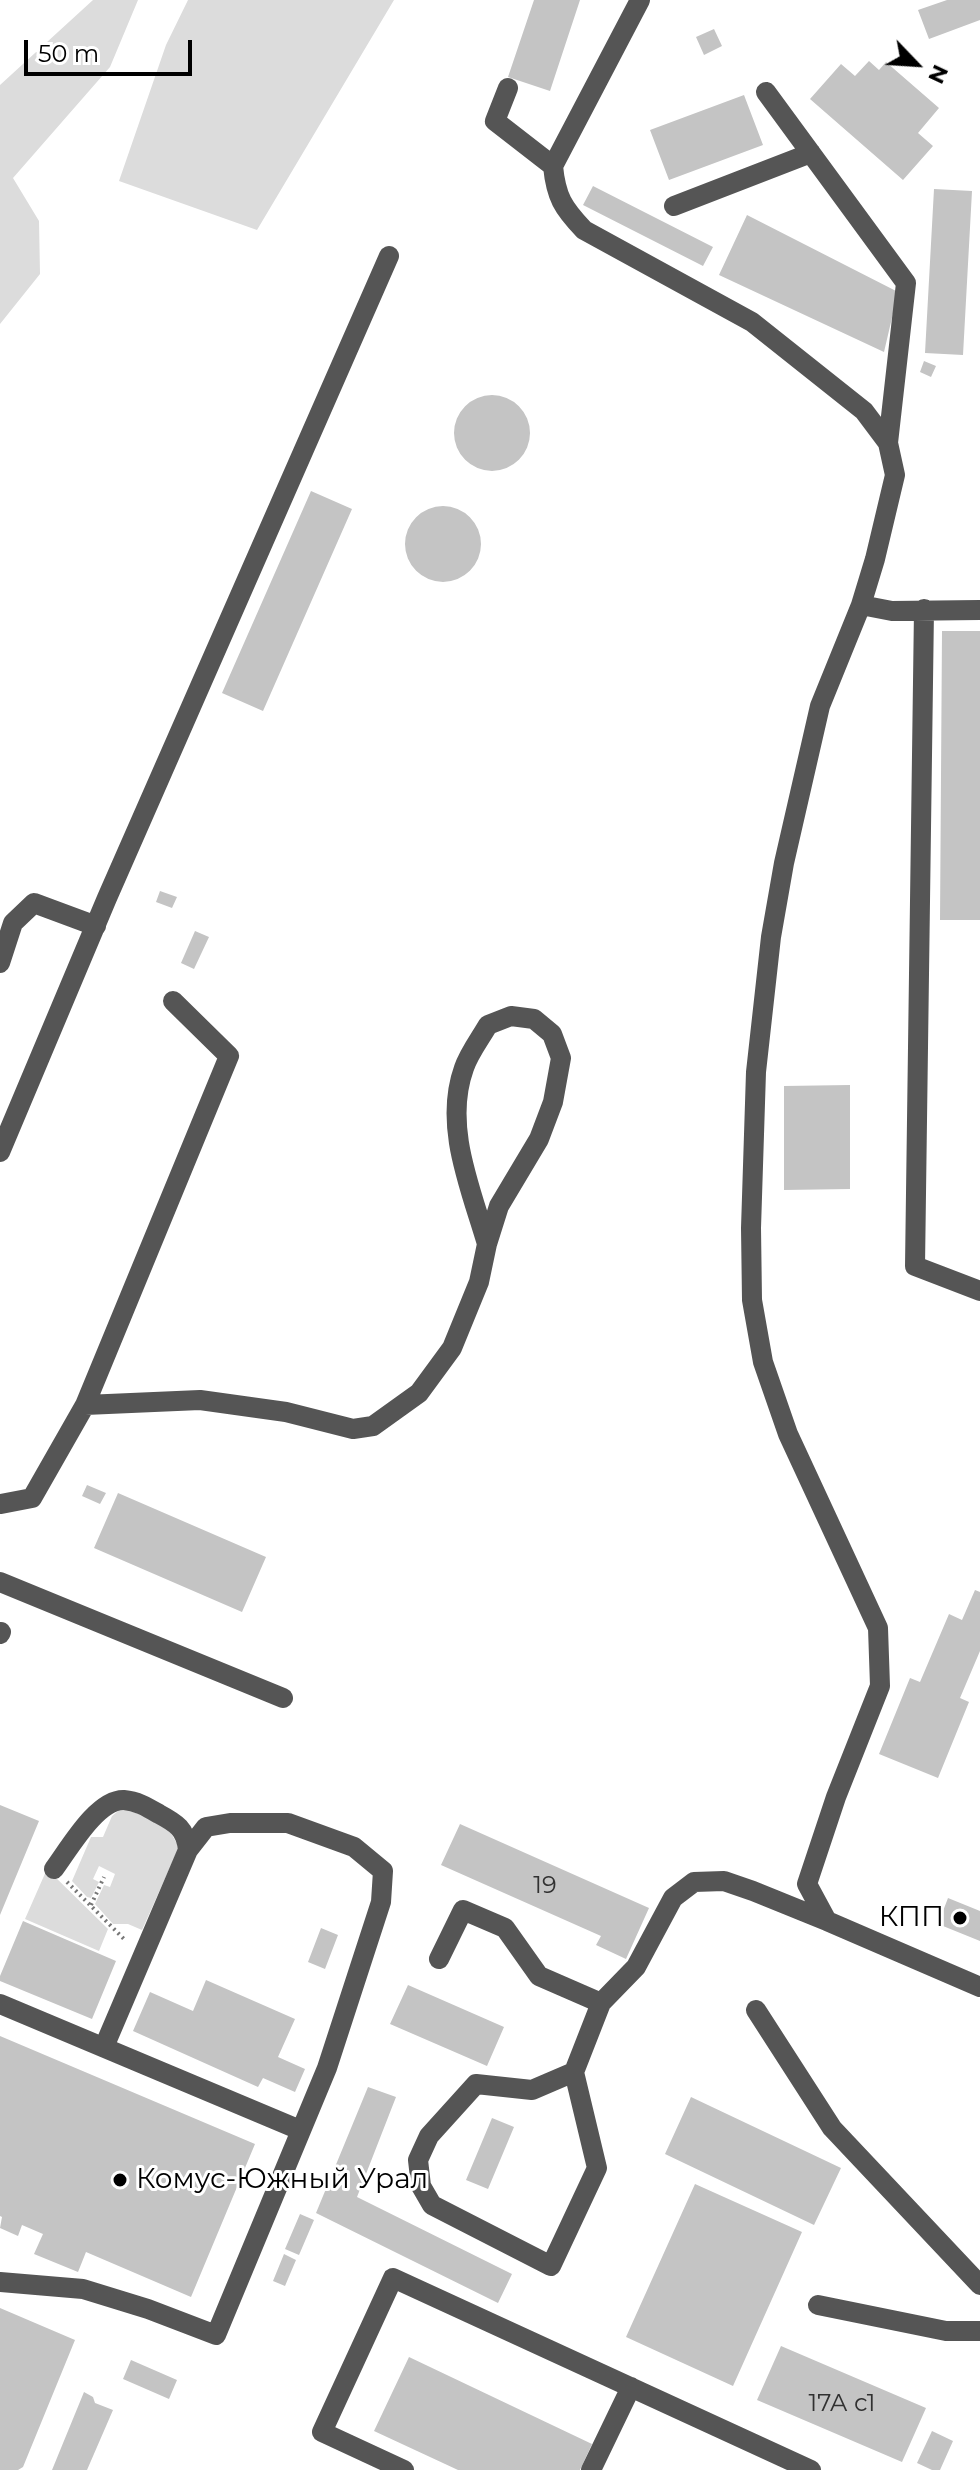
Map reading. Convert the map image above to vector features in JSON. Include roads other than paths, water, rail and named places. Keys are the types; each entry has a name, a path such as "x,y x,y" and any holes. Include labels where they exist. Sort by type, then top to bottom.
{"lane":[{"path":"640,0 553,166 555,191 567,213 584,230 752,322 864,411 888,443"},
{"path":"508,88 495,121 553,166"},
{"path":"766,92 906,283 888,443 895,475 861,605 820,706 773,922 756,1072 752,1300 763,1362 788,1434 878,1628 880,1686 836,1797 807,1884 827,1921"},
{"path":"674,206 811,153"},
{"path":"0,1152 389,256"},
{"path":"861,605 892,611 980,610"},
{"path":"924,609 915,1266 980,1291"},
{"path":"0,963 13,923 34,903 96,926"},
{"path":"0,1505 32,1498 85,1405 229,1056 173,1001"},
{"path":"85,1405 200,1400 286,1412 353,1429 373,1426 419,1393 452,1348 479,1282 499,1206 539,1139 553,1102 561,1058 552,1034 534,1019 511,1016 488,1025 464,1068 458,1100 458,1146 487,1244"},
{"path":"0,1582 283,1698"},
{"path":"54,1869 92,1818 107,1804 120,1800 138,1803 175,1822 186,1834 188,1850"},
{"path":"0,2282 83,2289 216,2335 327,2068 381,1902 383,1871 354,1847 288,1823 230,1823 206,1827 188,1850 104,2047"},
{"path":"574,2072 532,2090 476,2084 429,2136 418,2160 421,2186 432,2205 551,2266 597,2168 574,2072 601,2003 636,1967 673,1898 694,1882 724,1881 753,1891 979,1985"},
{"path":"439,1959 463,1910 505,1928 539,1976 601,2003"},
{"path":"0,2004 300,2130"},
{"path":"756,2010 832,2128 980,2285"},
{"path":"404,2470 380,2465 322,2432 393,2278 811,2470"},
{"path":"818,2305 946,2331 980,2331"},
{"path":"591,2470 631,2387"}],"place":[{"name":"КПП","path":"960,1918"},
{"name":"Комус-Южный Урал","path":"120,2180"}]}
